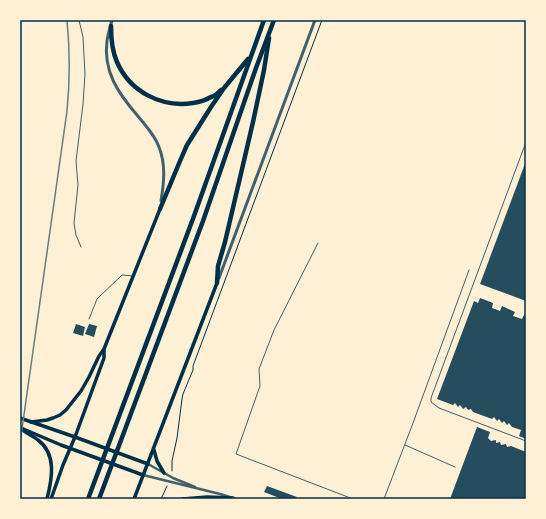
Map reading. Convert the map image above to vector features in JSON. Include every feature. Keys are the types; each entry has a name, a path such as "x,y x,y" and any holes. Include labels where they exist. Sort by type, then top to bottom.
{"highway":[{"path":"88,499 191,223 264,20"},
{"path":"99,499 204,221 256,68 274,20"},
{"path":"111,26 113,50 117,63 124,75 148,96 170,103 184,104 199,102 211,98 224,88"},
{"path":"217,283 218,266 253,122 271,27"},
{"path":"160,209 187,145 224,88 250,56"}],"main road":[{"path":"31,422 47,420 60,415 66,410 81,391 98,356 104,349 160,209"},
{"path":"134,499 217,283"},
{"path":"51,499 104,358 104,349"},
{"path":"20,418 148,464"},
{"path":"20,427 25,433 30,433 128,468 143,475"},
{"path":"30,433 45,446 51,460 52,470 47,499"},
{"path":"154,449 157,461 164,473"},
{"path":"183,499 207,497 234,499"}],"street":[{"path":"112,20 107,42 107,53 112,80 125,100 148,128 159,147 165,175 160,209"},
{"path":"217,283 315,20"},
{"path":"148,464 183,482 234,499"},
{"path":"143,475 205,490"}],"lane":[{"path":"79,20 83,37 85,74 76,161 78,185 74,223 76,235 81,247"},
{"path":"526,142 431,398 431,402 439,408 526,441"},
{"path":"318,243 274,330 259,369 260,386 236,454 353,499"},
{"path":"384,499 469,270"},
{"path":"89,319 100,296 122,275 133,276"},
{"path":"405,445 455,467"}],"path":[{"path":"172,471 172,461 177,438 183,394 322,20"},
{"path":"161,499 167,486"}],"building":[{"path":"526,161 526,301 480,284"},
{"path":"480,298 493,303 492,308 500,311 502,306 515,312 513,316 522,319 524,315 526,316 526,439 519,436 521,430 512,427 509,423 507,425 504,421 502,423 499,419 497,421 494,417 492,419 473,412 471,409 468,410 466,407 463,409 460,405 458,407 455,403 453,405 437,399 474,301 478,303"},
{"path":"76,324 85,327 83,336 73,333"},
{"path":"89,324 97,326 94,337 85,334"},
{"path":"477,427 490,432 488,438 491,441 496,440 496,443 500,442 501,445 506,444 507,447 511,446 526,452 526,499 450,499"},
{"path":"267,486 297,497 296,499 282,499 264,492"}],"railway":[{"path":"20,443 67,111 69,88 69,43 67,20"}]}
